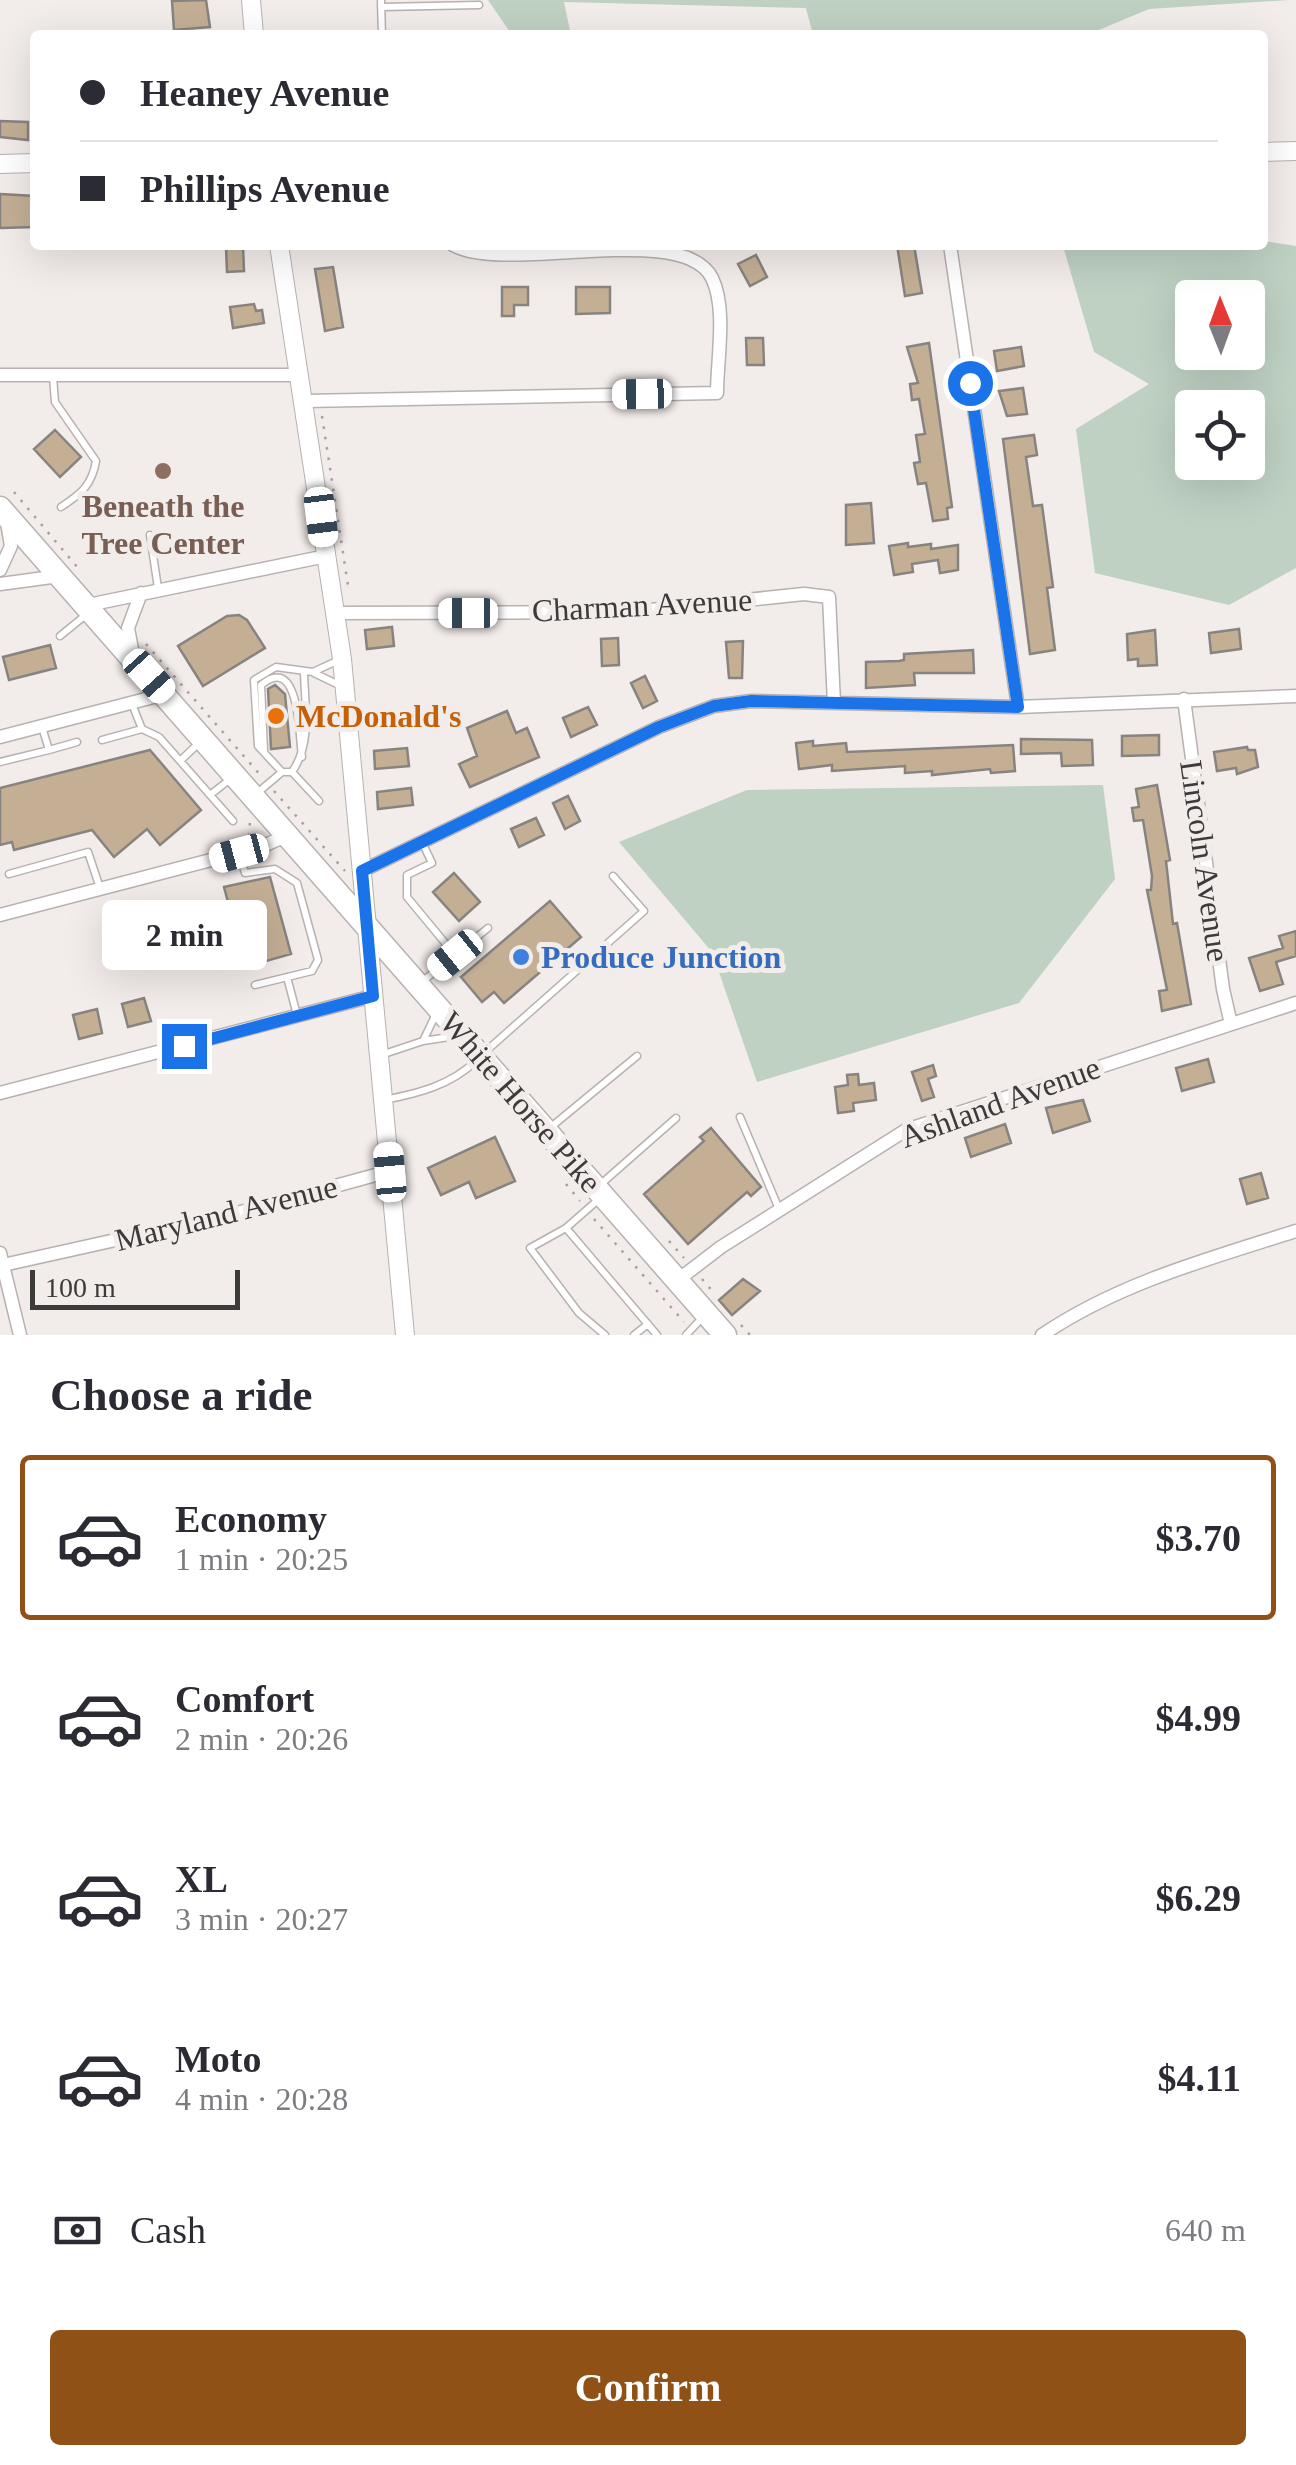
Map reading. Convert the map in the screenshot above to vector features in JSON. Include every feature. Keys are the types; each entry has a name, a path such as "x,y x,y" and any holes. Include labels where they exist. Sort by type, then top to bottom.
{"highway":[{"name":"White Horse Pike","path":"2,510 290,834 418,986 725,1335"}],"street":[{"path":"251,0 254,30"},
{"path":"1268,152 1296,151"},
{"path":"0,164 30,163"},
{"path":"280,250 306,401 342,659 353,871 366,924 405,1335"},
{"path":"306,401 717,393 718,308 714,282 702,266 667,253 615,250 484,256 467,250"},
{"path":"951,250 1018,707"},
{"path":"0,375 301,375"},
{"path":"0,570 11,546 2,510"},
{"path":"90,608 141,592 326,556"},
{"path":"0,584 59,576"},
{"path":"134,658 128,628 141,592"},
{"name":"Charman Avenue","path":"335,613 631,612 804,594 828,598 834,704"},
{"path":"1,733 165,694"},
{"path":"353,871 422,842 659,727 714,706 751,701 1018,707 1296,696"},
{"name":"Lincoln Avenue","path":"1184,698 1222,989 1231,1024"},
{"path":"0,915 239,853 290,834"},
{"path":"0,1093 373,996"},
{"name":"Ashland Avenue","path":"678,1280 906,1130 1296,1003"},
{"name":"Maryland Avenue","path":"2,1259 237,1213 390,1172"},
{"path":"1042,1335 1081,1309 1120,1291 1296,1230"},
{"path":"2,1259 20,1335"}],"lane":[{"path":"382,30 381,3 480,5"},
{"path":"54,374 55,402 96,461 93,477 82,493 61,508"},
{"path":"150,535 159,590"},
{"path":"60,636 90,608"},
{"path":"282,772 258,746 254,680 276,667 313,672 342,659"},
{"path":"313,672 345,688"},
{"path":"292,772 302,757 306,740 304,673"},
{"path":"264,754 261,685 266,680 282,678 294,692 302,757"},
{"path":"132,702 142,729"},
{"path":"42,726 49,750"},
{"path":"102,740 142,729 159,737 233,821"},
{"path":"180,761 204,738"},
{"path":"0,762 78,742"},
{"path":"255,795 282,772 292,772 318,801"},
{"path":"210,795 236,774"},
{"path":"422,842 432,863 408,876 407,898 455,955"},
{"path":"9,874 88,852 100,889"},
{"path":"239,853 245,873 275,869 296,883 318,965 312,972 255,984"},
{"path":"296,883 316,868"},
{"path":"383,1100 420,1093 448,1082 644,911 613,876"},
{"path":"418,986 488,928"},
{"path":"288,977 297,1015"},
{"path":"423,1041 438,1008"},
{"path":"379,1056 423,1041 462,1035"},
{"path":"546,1131 637,1056"},
{"path":"740,1117 779,1210"},
{"path":"605,1335 579,1313 530,1248 566,1228 676,1118"},
{"path":"566,1228 657,1335"},
{"path":"686,1335 706,1313"},
{"path":"634,1335 648,1324"}],"path":[{"path":"344,852 353,871"}],"green space":[{"path":"488,0 1289,0 1149,9 1099,30 812,30 806,8 564,2 570,30 509,30"},
{"path":"1268,242 1296,246 1296,568 1229,605 1095,573 1076,429 1149,384 1094,352 1064,250 1268,250"},
{"path":"1103,785 1115,879 1019,1003 757,1082 712,952 619,842 747,790"}],"building":[{"path":"206,0 210,27 174,30 172,1"},
{"path":"0,121 28,122 28,140 0,137"},
{"path":"0,194 30,196 30,227 0,228"},
{"path":"226,250 243,250 244,271 227,272"},
{"path":"898,250 915,250 922,293 905,296"},
{"path":"756,255 767,277 750,286 738,264"},
{"path":"333,267 343,327 325,331 315,269"},
{"path":"502,287 528,287 528,305 514,305 514,316 502,316"},
{"path":"576,287 610,287 610,313 576,314"},
{"path":"254,304 256,311 262,310 264,323 233,328 230,307"},
{"path":"746,338 763,338 764,365 747,365"},
{"path":"929,343 952,507 947,508 948,519 933,521 926,483 918,484 914,463 920,462 916,435 925,434 919,399 912,400 910,384 918,383 907,347"},
{"path":"1021,347 1024,366 997,371 994,351"},
{"path":"1023,388 1027,414 1007,416 999,391"},
{"path":"55,430 81,457 60,477 34,449"},
{"path":"1034,435 1037,455 1026,457 1033,506 1042,505 1053,587 1047,588 1055,650 1030,654 1003,439"},
{"path":"871,503 874,543 846,545 846,505"},
{"path":"908,543 908,547 931,544 931,549 958,545 958,570 940,573 938,560 912,564 913,572 894,575 889,546"},
{"path":"239,615 247,620 265,648 203,686 178,646 227,616"},
{"path":"392,627 394,646 367,649 365,630"},
{"path":"1239,629 1241,649 1211,653 1209,633"},
{"path":"1155,630 1157,665 1138,666 1138,659 1128,660 1127,634"},
{"path":"618,638 619,665 602,666 601,639"},
{"path":"743,641 742,678 729,678 726,642"},
{"path":"50,645 56,668 9,680 3,657"},
{"path":"973,650 974,673 914,673 915,685 866,688 866,662 904,660 904,654"},
{"path":"645,676 657,701 643,708 631,683"},
{"name":"McDonald's","path":"275,685 285,694 290,747 271,749 268,689"},
{"path":"588,707 597,725 571,737 563,718"},
{"path":"507,711 516,733 527,728 539,757 470,787 459,764 477,756 467,728"},
{"path":"1159,735 1159,755 1122,756 1122,736"},
{"path":"1021,739 1092,740 1093,765 1062,766 1061,753 1021,754"},
{"path":"813,741 813,746 846,743 847,752 1013,745 1015,771 991,773 990,769 932,775 932,771 905,773 905,766 832,771 832,765 799,769 796,743"},
{"path":"1247,747 1255,750 1258,767 1237,774 1236,768 1217,771 1214,752"},
{"path":"407,748 409,766 375,769 374,751"},
{"path":"150,750 201,810 160,845 147,829 114,857 92,830 14,850 12,842 0,845 0,788"},
{"path":"1157,785 1170,860 1166,861 1173,924 1177,923 1191,1004 1162,1011 1159,991 1167,990 1147,890 1151,890 1152,876 1143,820 1134,821 1132,808 1139,807 1136,789"},
{"path":"411,788 413,805 378,809 377,792"},
{"path":"568,796 580,821 565,829 553,803"},
{"path":"536,818 544,835 519,847 511,829"},
{"path":"454,873 480,902 459,921 433,892"},
{"path":"270,877 291,954 245,967 224,887"},
{"name":"Produce Junction","path":"550,901 581,937 504,1003 494,992 482,1002 461,977"},
{"path":"1296,931 1296,956 1276,962 1283,984 1260,991 1249,958 1283,948 1279,936"},
{"path":"144,998 151,1021 128,1027 122,1004"},
{"path":"97,1009 102,1033 79,1039 73,1015"},
{"path":"1208,1059 1214,1082 1182,1091 1176,1068"},
{"path":"933,1065 936,1076 928,1079 934,1097 922,1101 912,1072"},
{"path":"858,1074 859,1085 874,1083 876,1100 853,1103 854,1111 838,1113 835,1087 848,1085 847,1075"},
{"path":"1083,1100 1090,1121 1053,1133 1046,1108"},
{"path":"1005,1124 1011,1143 971,1157 965,1138"},
{"path":"711,1128 761,1187 751,1196 747,1192 688,1244 644,1194 704,1141 700,1137"},
{"path":"495,1137 515,1181 476,1198 469,1182 441,1195 428,1168"},
{"path":"1261,1173 1268,1198 1247,1204 1240,1179"},
{"path":"743,1279 760,1291 732,1315 719,1300"}],"place":[{"name":"Beneath the Tree Center","path":"163,471"},
{"name":"McDonald's","path":"276,716"},
{"name":"Produce Junction","path":"521,957"}],"route":[{"path":"184,1046 373,996 362,871 659,727 714,706 751,701 1018,707 970,383"}]}
